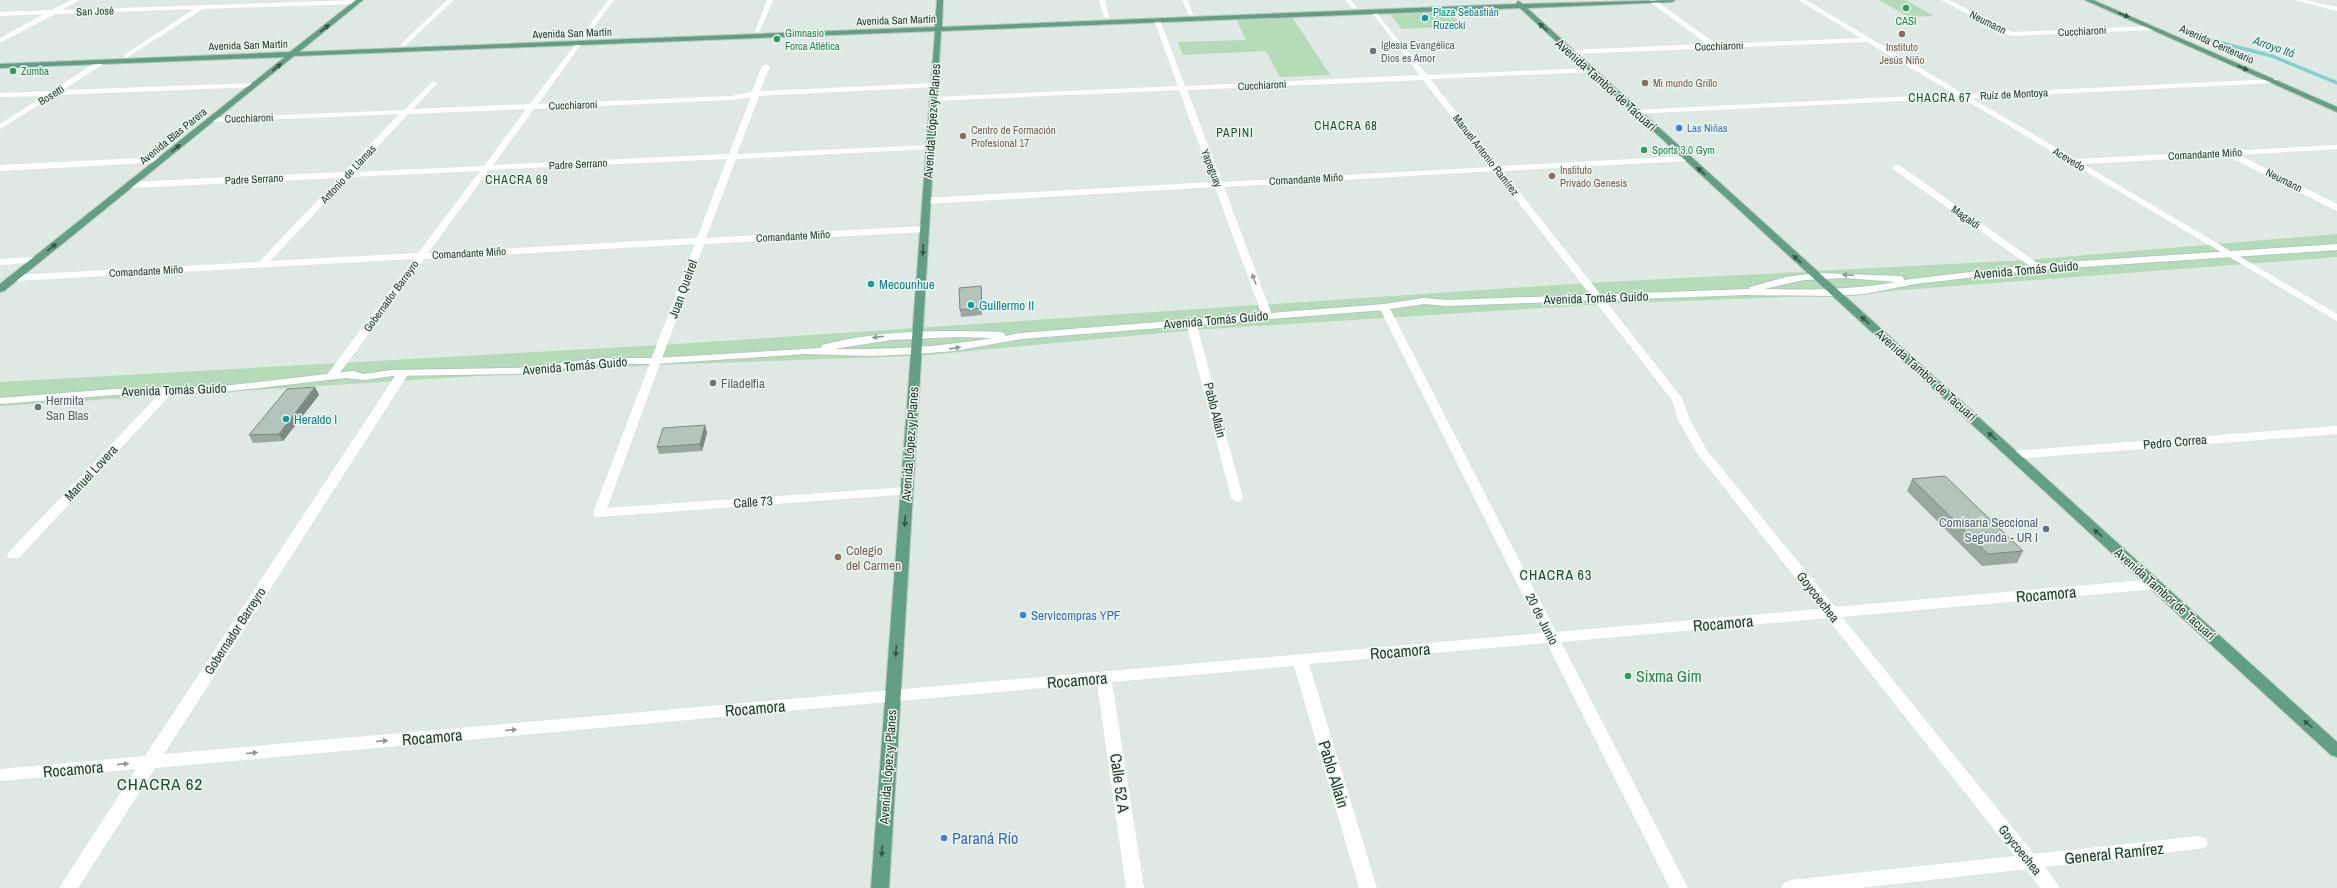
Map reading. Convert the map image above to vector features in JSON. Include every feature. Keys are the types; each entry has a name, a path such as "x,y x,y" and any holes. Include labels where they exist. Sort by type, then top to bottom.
{"main road":[{"name":"Avenida López y Planes","path":"880,888 940,0"},
{"name":"Avenida San Martín","path":"0,66 296,52 1374,12 1551,0"},
{"name":"Avenida San Martín","path":"0,61 296,52 403,45 581,41 757,31 938,27 1107,17 1517,2 1672,0"},
{"name":"Avenida Centenario","path":"2088,0 2337,110"},
{"name":"Avenida Blas Parera","path":"0,289 359,1"},
{"name":"Avenida Tambor de Tacuarí","path":"1517,2 1686,158 2336,748"}],"street":[{"path":"0,41 76,0"},
{"path":"126,56 213,0"},
{"path":"403,45 451,0"},
{"name":"Gobernador Barreyro","path":"332,376 611,0"},
{"path":"757,31 770,0"},
{"path":"1102,0 1107,17"},
{"path":"1185,0 1191,14"},
{"path":"1348,0 1354,8"},
{"name":"Acevedo","path":"1801,0 2337,318"},
{"name":"Neumann","path":"1944,0 2011,34"},
{"path":"2297,0 2337,9"},
{"name":"San José","path":"0,14 359,1"},
{"path":"1652,1 1714,46"},
{"name":"Manuel Antonio Ramírez","path":"1374,12 1598,298"},
{"name":"Yapeguay","path":"1157,20 1181,88 1267,315"},
{"name":"Cucchiaroni","path":"2011,34 2153,28"},
{"name":"Cucchiaroni","path":"1571,52 1867,40"},
{"name":"Bosetti","path":"0,127 102,62"},
{"name":"Juan Queirel","path":"599,513 766,66"},
{"name":"Cucchiaroni","path":"933,99 1590,70"},
{"name":"Ruíz de Montoya","path":"1636,112 2273,81"},
{"name":"Antonio de Llamas","path":"262,264 433,83"},
{"path":"0,95 254,85"},
{"name":"Cucchiaroni","path":"211,120 731,98 770,92 934,85"},
{"name":"Padre Serrano","path":"130,185 930,147"},
{"name":"Comandante Miño","path":"2072,162 2337,147"},
{"name":"Neumann","path":"2230,153 2337,208"},
{"name":"Comandante Miño","path":"926,201 1686,158"},
{"path":"0,168 161,160"},
{"name":"Magaldi","path":"1896,167 2037,267"},
{"name":"Comandante Miño","path":"14,278 924,229"},
{"name":"Avenida Tomás Guido","path":"0,401 114,392 223,389 347,375 364,377 397,373 517,371 601,361 656,361 805,351 872,353 916,351 954,348 1021,336 1410,304 1428,308 1447,303 1745,292 1836,293 1864,291 1915,280 2037,267 2337,247"},
{"path":"0,262 36,260"},
{"name":"Avenida Tomás Guido","path":"1745,292 1789,279 1816,276 1846,275 1915,280"},
{"name":"Goycoechea","path":"1598,298 1678,400 1684,420 1701,450 2051,888"},
{"name":"20 de Junio","path":"1384,307 1679,888"},
{"name":"Pablo Allain","path":"1191,322 1237,498"},
{"name":"Avenida Tomás Guido","path":"805,351 875,337 917,334 946,332 1021,336"},
{"name":"Gobernador Barreyro","path":"68,888 150,762 397,373"},
{"name":"Manuel Lovera","path":"14,555 168,391"},
{"name":"Pedro Correa","path":"2013,455 2337,430"},
{"name":"Calle 73","path":"599,513 907,491"},
{"name":"Rocamora","path":"0,775 2155,584"},
{"name":"Pablo Allain","path":"1300,660 1368,888"},
{"name":"Calle 52 A","path":"1104,677 1135,888"},
{"name":"General Ramírez","path":"1790,888 2199,843"}],"green space":[{"name":"CASI","path":"1878,0 1905,0 1934,16 1909,17"},
{"path":"1449,12 1463,26 1402,29 1390,14"},
{"path":"1292,17 1330,75 1280,77 1266,51 1183,55 1178,42 1246,40 1236,19"},
{"path":"2337,234 2337,257 1838,295 1604,304 1194,330 916,356 655,365 0,406 0,382 662,345 1587,283 2027,260"}],"building":[{"name":"Guillermo II","path":"981,286 982,308 960,310 959,288"},
{"path":"315,387 279,434 249,435 287,389"},
{"path":"705,425 700,444 657,447 663,428"},
{"path":"1945,476 2023,551 1988,554 1912,479"}],"waterway":[{"name":"Arroyo Itá","path":"2202,38 2272,56 2337,83"}],"place":[{"name":"CASI","path":"1906,8"},
{"name":"Plaza Sebastián Ruzecki","path":"1425,18"},
{"name":"Instituto Jesús Niño","path":"1902,34"},
{"name":"Gimnasio Forca Atlética","path":"777,39"},
{"name":"Iglesia Evangélica Dios es Amor","path":"1373,51"},
{"name":"Zumba","path":"13,71"},
{"name":"Mi mundo Grillo","path":"1645,83"},
{"name":"Las Niñas","path":"1679,128"},
{"name":"Centro de Formación Profesional 17","path":"963,136"},
{"name":"Sports 3.0 Gym","path":"1644,150"},
{"name":"Instituto Privado Genesis","path":"1552,176"},
{"name":"Mecounhue","path":"871,284"},
{"name":"Guillermo II","path":"971,305"},
{"name":"Filadelfia","path":"713,383"},
{"name":"Hermita San Blas","path":"38,407"},
{"name":"Heraldo I","path":"286,419"},
{"name":"Comisaría Seccional Segunda - UR I","path":"2046,529"},
{"name":"Colegio del Carmen","path":"838,557"},
{"name":"Servicompras YPF","path":"1023,615"},
{"name":"Sixma Gim","path":"1628,676"},
{"name":"Paraná Río","path":"944,838"}],"district":[{"name":"CHACRA 67","path":"1940,98"},
{"name":"CHACRA 68","path":"1346,126"},
{"name":"PAPINI","path":"1235,133"},
{"name":"CHACRA 69","path":"517,180"},
{"name":"CHACRA 63","path":"1556,575"},
{"name":"CHACRA 62","path":"160,783"}]}
